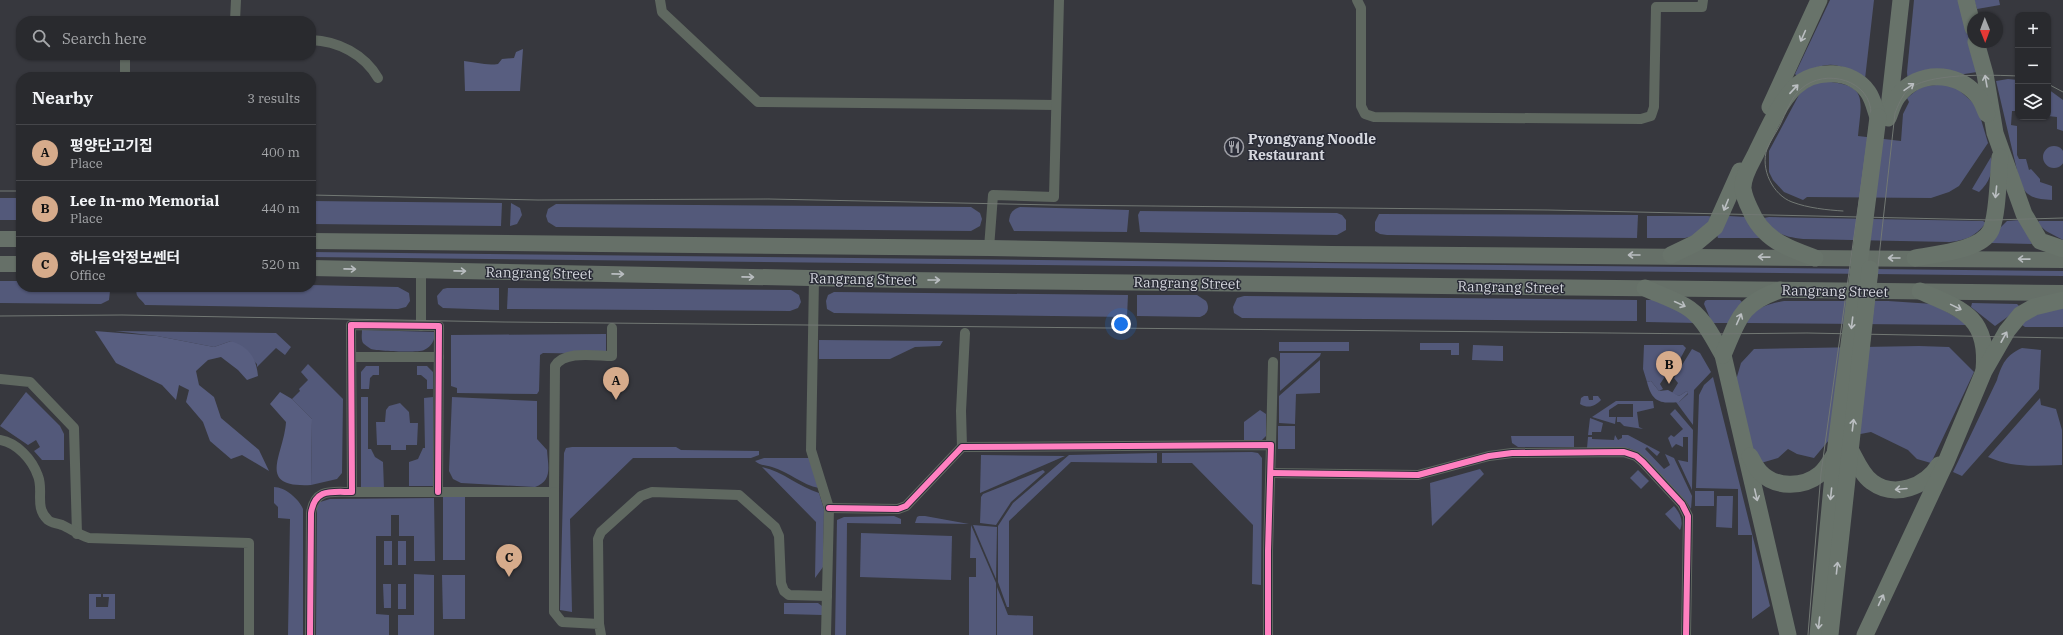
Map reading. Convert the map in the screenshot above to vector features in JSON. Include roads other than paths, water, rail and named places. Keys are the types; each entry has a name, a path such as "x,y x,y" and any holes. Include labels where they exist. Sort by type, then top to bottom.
{"highway":[{"path":"1671,255 1696,242 1715,227 1819,0"},
{"path":"1883,118 1891,0"},
{"path":"1818,635 1843,452 1883,118 1901,0"},
{"path":"1966,0 1969,12"},
{"path":"1978,48 1985,74 2000,153 2024,214 2032,230 2040,241 2053,247 2063,249"},
{"path":"1815,258 1782,246 1769,237 1757,224 1743,189 1745,177 1766,133 1785,100 1795,87 1804,80 1820,74 1835,73 1853,79 1862,85 1869,93 1883,118"},
{"path":"1883,118 1905,89 1923,78 1937,75 1951,78 1970,88 1978,96 1995,133"},
{"path":"1915,258 1961,250 1979,242 1990,231 1994,215 2000,153"},
{"path":"1645,288 1686,306 1707,328 1723,355 1788,635"},
{"path":"1723,355 1743,311 1760,297 1780,290"},
{"path":"1920,292 1962,309 1975,323 1982,335 1985,355 1984,371"},
{"path":"1865,635 1984,371 2011,324 2020,315 2034,307 2063,300"},
{"path":"1744,444 1760,472 1777,482 1788,484 1810,481 1821,473 1843,452"},
{"path":"1843,452 1872,482 1886,489 1901,490 1916,486 1944,460"},
{"path":"1830,635 1843,452"}],"main road":[{"path":"0,239 16,239"},
{"name":"Rangrang Street","path":"316,241 989,248 1332,254 1671,255 2063,260"},
{"path":"0,264 16,264"},
{"name":"Rangrang Street","path":"316,268 814,279 2063,293"}],"street":[{"path":"235,16 236,0"},
{"path":"660,0 662,12 758,102 1056,105"},
{"path":"989,248 993,195 1054,197 1059,0"},
{"path":"1357,0 1360,8 1361,106 1365,114 1374,117 1641,119 1651,116 1654,108 1656,7 1702,7 1703,0"},
{"path":"316,40 322,40 357,54 371,67 378,78"},
{"path":"125,72 126,60"},
{"path":"421,270 421,326"},
{"path":"814,279 811,450 829,508 826,635"},
{"path":"352,492 351,325 439,326 438,492"},
{"path":"599,624 562,622 554,612 555,366 559,360 568,356 612,356 612,328"},
{"path":"829,508 898,509 906,506 962,447 961,411 965,333"},
{"path":"352,357 439,357"},
{"path":"1268,635 1268,551 1273,362"},
{"path":"0,378 30,382 74,428 77,534"},
{"path":"0,440 11,442 22,451 39,477 41,510 48,521 61,524 77,534 89,538 249,543 249,635"},
{"path":"962,447 1271,445"},
{"path":"1271,473 1418,475 1489,456 1512,453 1604,451 1624,452 1636,456 1682,504 1688,516 1686,635"},
{"path":"310,635 311,513 312,502 320,494 330,492 554,492"},
{"path":"600,635 598,539 601,532 642,496 652,492 739,495 775,526 779,536 781,584 784,591 789,595 827,596"}],"tram line":[{"path":"1837,635 1895,113 1905,93 1916,85 1928,80 1976,75 2015,76"},
{"path":"1808,635 1821,473 1871,115 1869,103 1864,93 1856,86 1834,78 1822,79 1811,82 1794,96 1768,146 1765,157 1765,165 1774,187 1785,199 1811,207 1843,211"},
{"path":"2051,86 2063,92"},
{"path":"0,191 16,191"},
{"path":"316,195 538,200 769,199 1054,205 1548,210 1993,220 2063,218"},
{"path":"0,316 122,315 504,322 1710,334 1807,333 2063,338"}],"place":[{"name":"Pyongyang Noodle Restaurant","path":"1234,147"},
{"name":"Lee In-mo Memorial","path":"1669,384"},
{"name":"평양단고기집","path":"616,400"},
{"name":"하나음악정보쎈터","path":"509,577"}]}
